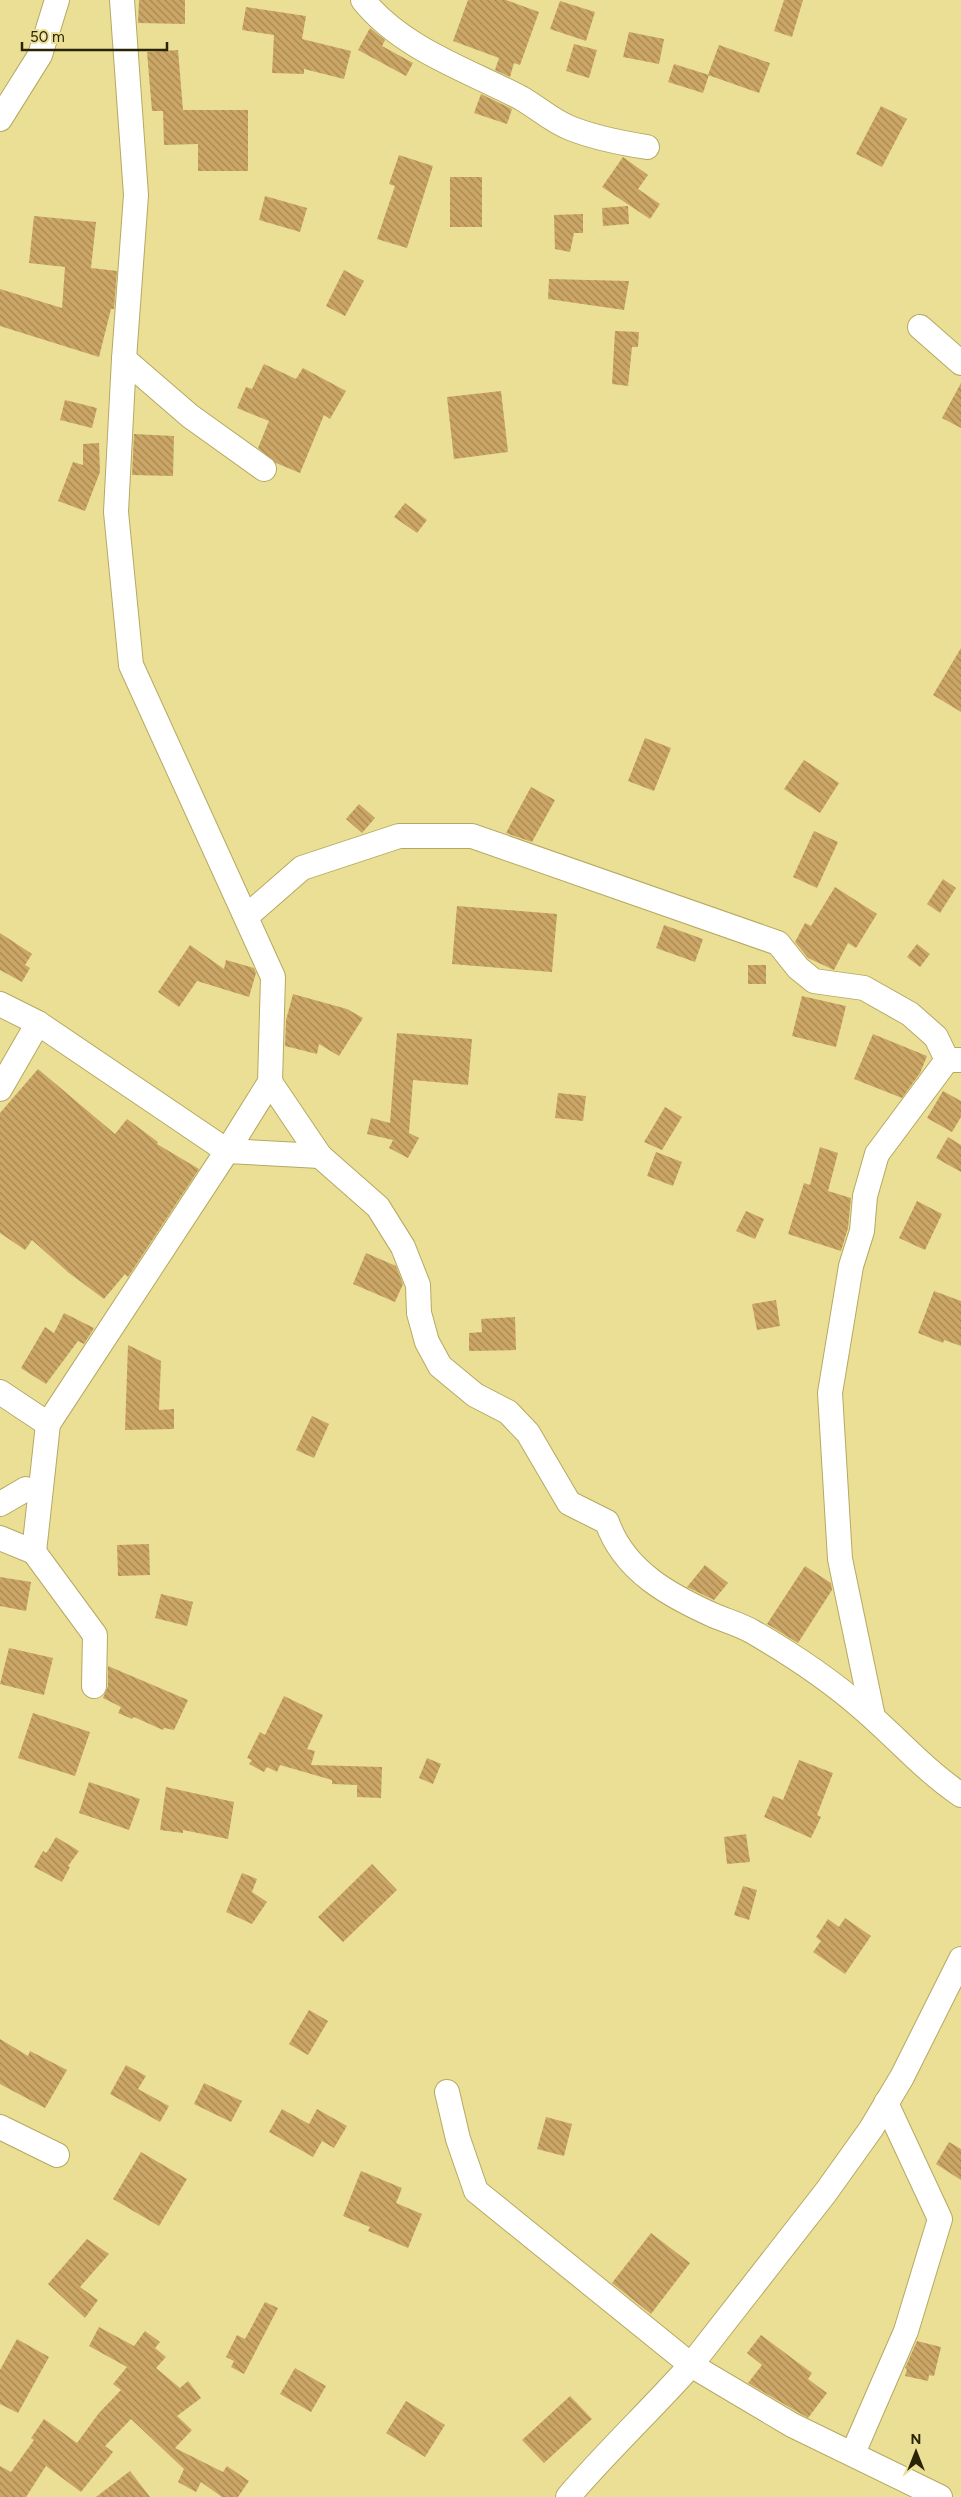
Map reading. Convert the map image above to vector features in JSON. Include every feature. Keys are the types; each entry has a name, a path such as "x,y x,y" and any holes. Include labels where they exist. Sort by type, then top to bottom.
{"street":[{"path":"0,119 40,55 57,0"},
{"path":"34,1552 48,1424 227,1151 270,1082 273,977 247,916 131,665 116,512 124,359 136,195 122,0"},
{"path":"363,0 375,15 405,38 522,99 568,127 615,142 647,147"},
{"path":"920,327 961,363"},
{"path":"124,359 190,416 264,469"},
{"path":"247,916 302,868 399,836 472,836 778,943 798,968 814,981 864,988 910,1014 936,1037 954,1060 877,1154 866,1196 862,1231 851,1266 830,1393 840,1559 873,1717"},
{"path":"0,1004 38,1023 227,1151 320,1156"},
{"path":"0,1088 38,1023"},
{"path":"270,1082 320,1156 378,1207 403,1247 418,1285 418,1313 427,1342 440,1366 475,1396 508,1412 528,1433 569,1503 607,1522 614,1542 650,1582 689,1604 750,1630 790,1654 873,1717 934,1777 961,1795"},
{"path":"0,1392 48,1424"},
{"path":"0,1504 26,1489"},
{"path":"0,1538 34,1552 95,1635 94,1686"},
{"path":"568,2497 600,2459 660,2400 691,2365 826,2192 871,2129 961,1959"},
{"path":"448,2092 458,2139 476,2191 691,2365 792,2425 853,2453 940,2497"},
{"path":"853,2453 906,2331 940,2219 886,2103"},
{"path":"0,2128 57,2155"}],"building":[{"path":"139,0 185,0 185,24 138,23"},
{"path":"468,0 506,0 539,12 520,65 514,63 510,77 495,70 499,58 453,41"},
{"path":"784,0 803,0 792,37 774,31"},
{"path":"560,1 595,12 586,41 550,29"},
{"path":"246,7 306,16 302,39 351,51 344,79 304,69 304,74 272,73 274,35 242,30"},
{"path":"370,28 385,40 382,46 413,63 406,76 358,50"},
{"path":"629,32 664,39 659,64 623,57"},
{"path":"574,44 597,50 589,78 566,71"},
{"path":"719,45 770,63 759,93 708,75"},
{"path":"178,50 183,110 248,110 248,171 198,171 198,144 164,145 163,111 152,111 147,52"},
{"path":"674,64 709,75 703,93 668,82"},
{"path":"481,94 512,109 507,124 474,113"},
{"path":"881,106 907,119 882,167 856,154"},
{"path":"399,155 433,166 407,248 377,239 395,186 389,184"},
{"path":"623,157 648,175 638,189 660,204 650,219 602,187"},
{"path":"450,177 482,177 482,227 450,227"},
{"path":"265,196 307,208 300,232 259,220"},
{"path":"628,206 629,224 603,226 602,208"},
{"path":"583,214 583,233 574,233 570,252 555,249 554,215"},
{"path":"34,216 96,222 91,268 117,271 114,309 111,309 99,357 0,326 0,289 62,308 65,267 29,263"},
{"path":"344,270 364,281 345,316 326,306"},
{"path":"549,279 629,281 624,310 548,299"},
{"path":"615,331 639,332 638,347 632,347 628,386 612,384"},
{"path":"264,364 296,379 303,368 346,391 330,419 324,415 300,473 276,463 258,448 269,421 237,408 246,387 252,389"},
{"path":"961,383 961,428 942,418"},
{"path":"501,391 508,452 454,459 447,397"},
{"path":"65,400 97,408 92,428 60,420"},
{"path":"134,434 174,436 173,476 132,475"},
{"path":"99,443 100,472 85,511 58,501 73,462 83,465 83,444"},
{"path":"405,503 427,520 417,533 394,517"},
{"path":"961,648 961,712 933,695"},
{"path":"645,738 671,748 654,791 628,781"},
{"path":"804,760 839,783 820,813 784,789"},
{"path":"531,787 555,800 532,842 506,833"},
{"path":"359,804 375,818 362,833 346,819"},
{"path":"814,831 838,842 817,888 793,877"},
{"path":"943,879 956,888 940,913 927,904"},
{"path":"835,887 877,914 856,948 848,943 834,970 808,958 795,942 805,923 811,926"},
{"path":"457,906 557,914 552,972 452,964"},
{"path":"664,925 703,939 695,962 656,948"},
{"path":"0,933 32,954 25,965 30,968 22,982 0,970"},
{"path":"917,944 930,954 920,967 907,957"},
{"path":"190,945 224,969 226,960 254,968 256,973 249,997 197,981 179,1007 158,992"},
{"path":"748,965 766,965 766,984 748,984"},
{"path":"293,994 347,1009 363,1018 339,1056 319,1044 317,1054 285,1046 286,1020"},
{"path":"802,996 846,1006 836,1047 792,1036"},
{"path":"397,1033 472,1039 468,1085 413,1080 409,1133 419,1138 408,1158 389,1148 393,1140 367,1134 371,1118 390,1123"},
{"path":"873,1034 927,1056 920,1073 902,1098 854,1079"},
{"path":"38,1069 115,1134 127,1119 158,1142 157,1144 199,1169 128,1277 125,1274 104,1299 69,1273 32,1240 25,1250 0,1233 0,1113"},
{"path":"943,1091 961,1101 961,1117 952,1132 927,1118"},
{"path":"558,1093 586,1096 583,1121 555,1118"},
{"path":"665,1107 682,1117 662,1150 644,1142"},
{"path":"948,1137 961,1145 961,1172 936,1158"},
{"path":"820,1147 838,1153 828,1191 851,1198 848,1228 841,1251 788,1234 804,1183 810,1185"},
{"path":"656,1152 682,1162 673,1186 647,1176"},
{"path":"917,1201 942,1214 925,1250 899,1238"},
{"path":"746,1211 764,1219 755,1239 736,1231"},
{"path":"366,1253 396,1266 403,1284 395,1302 353,1284"},
{"path":"934,1291 961,1301 961,1346 944,1340 943,1343 918,1333"},
{"path":"776,1300 780,1326 757,1330 752,1304"},
{"path":"64,1313 94,1328 84,1344 78,1341 46,1384 21,1368 45,1327 54,1333"},
{"path":"515,1317 516,1350 469,1351 469,1333 482,1332 481,1319"},
{"path":"128,1345 161,1361 159,1410 174,1409 174,1429 125,1430"},
{"path":"312,1416 329,1424 314,1458 296,1450"},
{"path":"149,1544 150,1575 118,1576 117,1545"},
{"path":"705,1565 728,1583 714,1600 687,1587"},
{"path":"805,1566 831,1583 832,1590 798,1643 767,1624"},
{"path":"0,1577 31,1582 26,1611 0,1606"},
{"path":"161,1594 193,1602 187,1626 155,1618"},
{"path":"9,1648 53,1658 44,1695 0,1684"},
{"path":"108,1666 188,1700 174,1730 164,1728 163,1730 134,1717 132,1719 118,1713 121,1707 103,1698 108,1686"},
{"path":"284,1696 323,1715 307,1749 315,1751 311,1765 382,1767 381,1798 357,1797 357,1785 332,1784 332,1780 280,1765 277,1772 267,1767 264,1772 249,1764 252,1760 247,1758 260,1732 265,1735"},
{"path":"33,1713 90,1732 75,1776 18,1758"},
{"path":"427,1758 441,1764 433,1784 419,1778"},
{"path":"799,1760 833,1773 817,1815 821,1817 811,1838 764,1817 773,1796 783,1800"},
{"path":"89,1782 140,1799 129,1830 79,1813"},
{"path":"166,1787 234,1802 228,1839 183,1830 183,1833 160,1830"},
{"path":"746,1834 750,1862 727,1864 724,1837"},
{"path":"56,1837 79,1851 68,1866 70,1867 62,1882 34,1867 43,1851 46,1853"},
{"path":"372,1864 397,1890 343,1942 318,1917"},
{"path":"242,1873 257,1879 252,1892 267,1902 252,1924 226,1912"},
{"path":"743,1886 757,1890 749,1920 734,1915"},
{"path":"845,1918 871,1936 845,1974 813,1952 821,1941 816,1937 828,1919 839,1927"},
{"path":"309,2010 328,2021 308,2055 289,2044"},
{"path":"0,2039 28,2056 30,2051 67,2070 45,2108 0,2084"},
{"path":"126,2065 146,2076 138,2089 169,2106 160,2122 110,2094"},
{"path":"204,2083 242,2101 231,2122 194,2104"},
{"path":"282,2109 309,2124 317,2109 347,2126 334,2148 322,2141 313,2157 269,2132"},
{"path":"546,2117 572,2124 564,2156 537,2149"},
{"path":"949,2142 961,2149 961,2180 936,2164"},
{"path":"141,2152 187,2179 159,2226 113,2199"},
{"path":"361,2171 402,2188 396,2203 422,2214 408,2248 368,2231 370,2227 343,2216"},
{"path":"651,2233 690,2263 651,2314 612,2283"},
{"path":"87,2239 109,2254 80,2287 98,2300 85,2318 48,2284"},
{"path":"265,2302 278,2308 244,2374 231,2367 234,2361 226,2357 237,2335 245,2339"},
{"path":"99,2327 134,2346 145,2331 160,2342 155,2348 166,2357 156,2368 180,2388 188,2381 201,2398 177,2416 192,2430 175,2448 223,2472 227,2466 249,2481 238,2497 222,2497 201,2482 196,2492 178,2482 184,2469 131,2419 105,2446 113,2452 81,2492 46,2466 26,2497 0,2497 0,2466 11,2472 34,2440 31,2438 44,2419 77,2443 99,2413 121,2390 113,2384 127,2367 89,2346"},
{"path":"761,2335 812,2373 808,2379 827,2393 808,2418 748,2383 762,2365 747,2353"},
{"path":"17,2339 49,2357 18,2413 0,2404 0,2370"},
{"path":"917,2341 941,2347 934,2376 929,2375 928,2381 905,2376 907,2369 905,2368"},
{"path":"295,2368 326,2386 311,2412 280,2394"},
{"path":"570,2396 592,2419 544,2463 522,2440"},
{"path":"406,2401 445,2425 425,2457 386,2433"},
{"path":"130,2471 150,2497 96,2497"}]}
